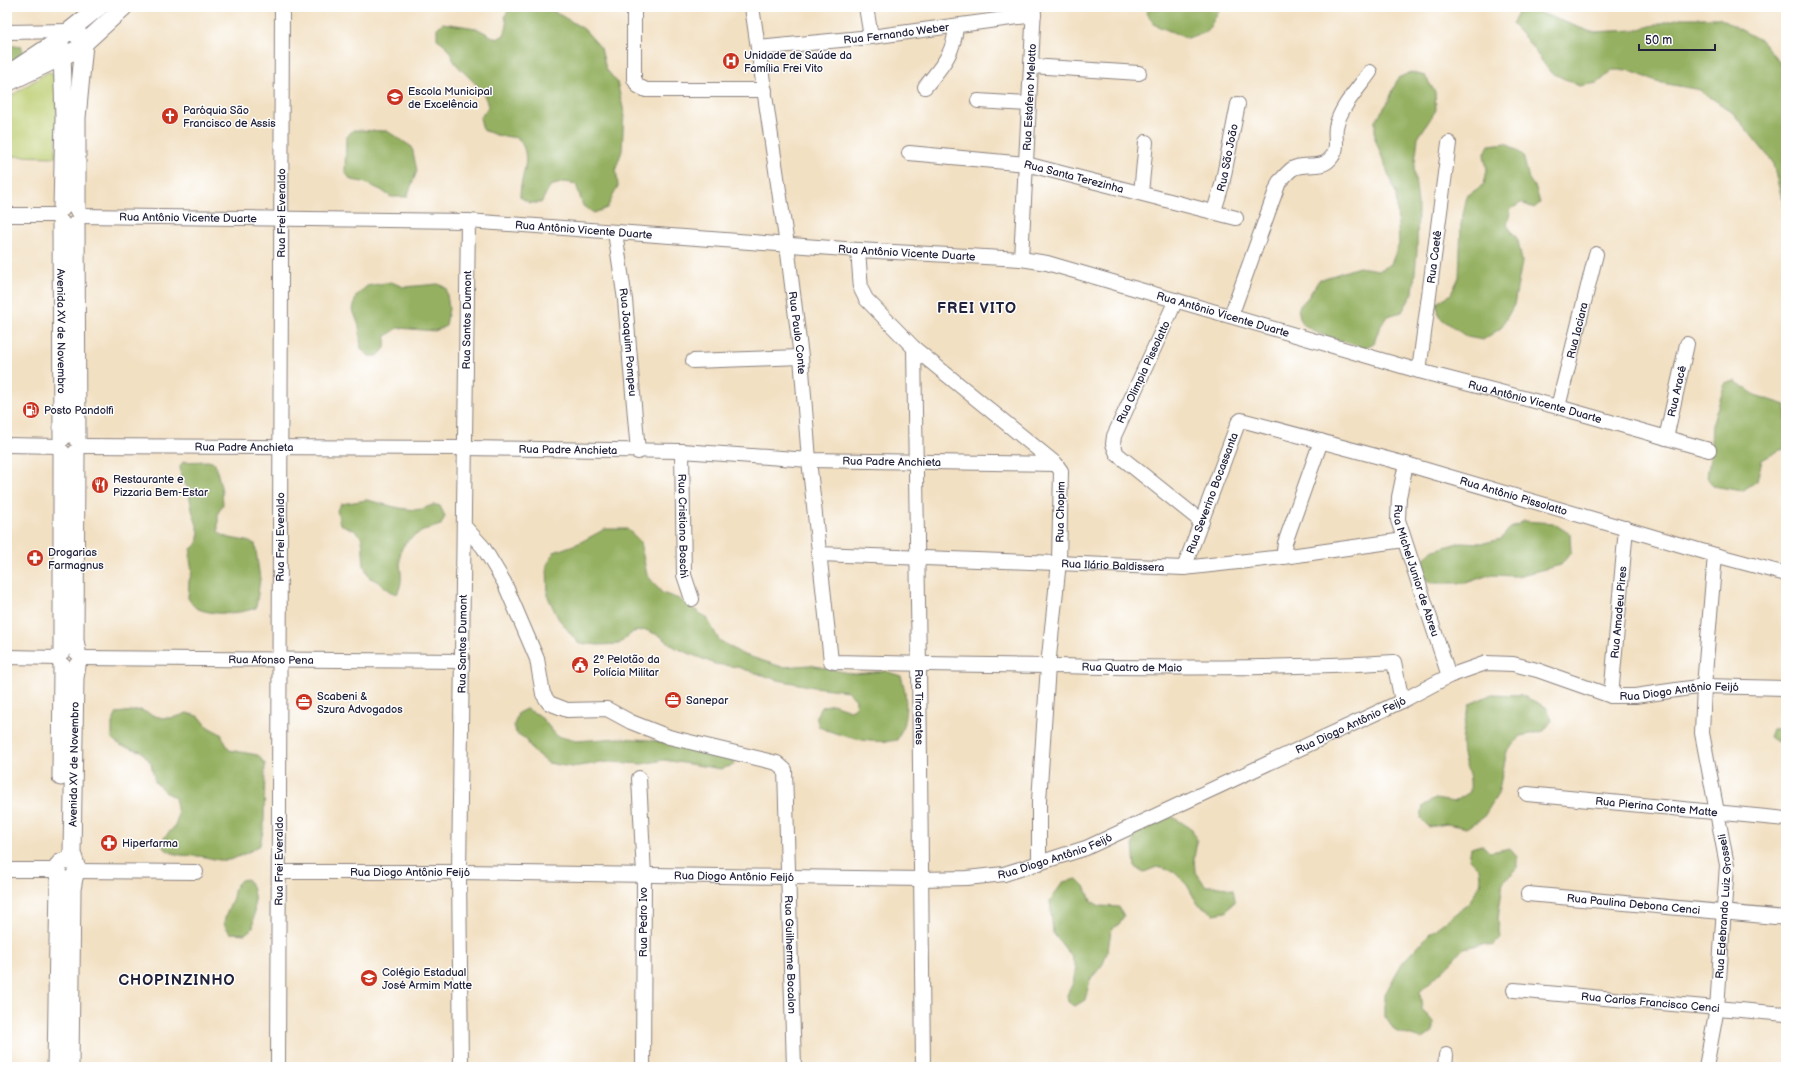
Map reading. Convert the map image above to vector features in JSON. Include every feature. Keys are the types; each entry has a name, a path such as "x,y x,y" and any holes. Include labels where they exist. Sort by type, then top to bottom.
{"main road":[{"path":"7,74 99,7"},
{"path":"7,83 62,57 84,44 124,7"},
{"path":"60,34 80,36 84,44"},
{"name":"Avenida XV de Novembro","path":"56,1067 67,870 69,658 69,216 62,80 62,48 60,34"},
{"name":"Avenida XV de Novembro","path":"69,216 77,118 82,81 84,44"},
{"path":"62,80 65,76 72,74 79,77 82,81"},
{"name":"Avenida XV de Novembro","path":"67,870 72,889 70,1067"}],"street":[{"name":"Rua Frei Everaldo","path":"278,1067 279,447 282,7"},
{"path":"634,7 634,79 638,86 646,90 765,90"},
{"name":"Rua Paulo Conte","path":"752,7 787,245 801,357 809,460 831,661"},
{"path":"866,7 871,37"},
{"name":"Rua Fernando Weber","path":"758,48 871,37 956,26 1034,11"},
{"name":"Rua Estafeno Melotto","path":"1021,259 1034,11"},
{"path":"925,87 950,56 955,40 956,26"},
{"path":"7,32 60,34"},
{"path":"1031,66 1139,73"},
{"path":"1231,316 1279,182 1293,168 1320,165 1329,161 1334,155 1337,144 1335,129 1338,118 1370,72"},
{"path":"978,101 1029,104"},
{"name":"Rua São João","path":"1214,211 1222,185 1238,104"},
{"path":"1142,193 1146,142"},
{"name":"Rua Caetê","path":"1419,371 1449,143"},
{"name":"Rua Santa Terezinha","path":"908,153 1026,164 1214,211 1236,218"},
{"name":"Rua Antônio Vicente Duarte","path":"7,215 468,222 858,250 1021,259 1047,264 1419,371 1558,407 1709,450"},
{"name":"Rua Santos Dumont","path":"461,1067 458,872 468,222"},
{"name":"Rua Joaquim Pompeu","path":"615,232 625,300 638,452"},
{"path":"858,250 861,289 866,299 914,348 1056,464"},
{"name":"Rua Iaciara","path":"1558,407 1596,254"},
{"name":"Rua Olimpia Pissolatto","path":"1176,300 1114,436 1113,444 1117,454 1202,522"},
{"name":"Rua Aracê","path":"1666,438 1687,344"},
{"name":"Rua Tiradentes","path":"914,348 923,1067"},
{"path":"693,361 801,357"},
{"name":"Rua Antônio Pissolatto","path":"1241,420 1406,464 1715,555 1786,574"},
{"name":"Rua Severino Bocassanta","path":"1184,568 1238,423 1241,420"},
{"path":"1283,557 1285,543 1321,441"},
{"name":"Rua Padre Anchieta","path":"7,445 465,448 638,452 682,451 809,460 916,460 1056,464"},
{"name":"Rua Cristiano Boschi","path":"682,451 684,575 692,599"},
{"name":"Rua Chopim","path":"1039,864 1039,800 1048,666 1059,562 1061,471 1056,464"},
{"name":"Rua Michel Junior de Abreu","path":"1406,464 1399,497 1398,520 1449,676"},
{"name":"Rua Guilherme Bocalon","path":"464,526 483,547 504,582 534,652 543,694 549,703 567,710 607,709 631,722 669,737 777,763 785,770 794,1067"},
{"name":"Rua Amadeu Pires","path":"1611,696 1626,528"},
{"name":"Rua Ilário Baldissera","path":"820,554 1184,568 1283,557 1404,540"},
{"name":"Rua Edebrando Luiz Grosseli","path":"1706,1067 1717,1008 1726,865 1724,847 1716,813 1702,733 1704,686 1715,555"},
{"name":"Rua Afonso Pena","path":"7,657 462,661"},
{"name":"Rua Quatro de Maio","path":"831,661 919,665 1212,669 1318,667 1394,662 1402,701"},
{"name":"Rua Diogo Antônio Feijó","path":"279,872 458,872 921,879 968,878 1004,874 1086,848 1402,701 1449,676 1486,663 1513,664 1537,670 1611,696 1635,696 1704,686 1786,688"},
{"name":"Rua Pedro Ivo","path":"639,778 644,875 643,1067"},
{"name":"Rua Pierina Conte Matte","path":"1527,794 1786,819"},
{"path":"7,870 196,872"},
{"name":"Rua Paulina Debona Cenci","path":"1528,894 1786,918"},
{"name":"Rua Carlos Francisco Cenci","path":"1514,990 1786,1014"}],"green space":[{"path":"510,7 538,7 550,9 584,29 601,48 606,69 617,82 624,112 622,151 616,168 618,186 607,208 594,213 583,206 576,184 565,182 550,186 541,203 529,203 520,197 526,159 523,145 518,138 496,135 483,130 480,118 488,107 484,94 457,65 446,46 437,39 437,28 443,23 476,28 497,39 504,35 507,26 505,16"},
{"path":"1148,7 1221,7 1207,32 1187,38 1155,25 1146,13"},
{"path":"1535,11 1591,32 1636,30 1680,18 1719,18 1762,41 1786,70 1786,214 1772,161 1733,113 1700,90 1662,83 1627,70 1613,70 1598,83 1579,86 1550,72 1526,39 1512,24 1518,12"},
{"path":"7,45 22,47 23,53 7,66"},
{"path":"48,72 52,73 55,79 57,121 56,157 9,156 11,96"},
{"path":"1411,72 1425,76 1435,92 1436,110 1418,138 1414,170 1418,204 1417,251 1413,293 1402,312 1387,316 1379,329 1374,343 1364,348 1317,333 1301,323 1298,308 1308,297 1319,280 1359,267 1379,270 1391,264 1399,244 1396,194 1375,139 1375,121 1388,102 1398,78"},
{"path":"353,130 387,131 412,147 417,171 407,197 391,197 381,190 363,182 351,180 345,172 346,138"},
{"path":"1506,143 1523,155 1529,179 1536,189 1540,203 1534,208 1521,203 1511,209 1507,225 1518,240 1522,262 1514,305 1501,328 1483,340 1467,337 1439,317 1437,303 1451,294 1459,277 1461,224 1467,196 1484,184 1487,170 1484,155 1489,145"},
{"path":"391,282 404,287 438,284 446,288 449,308 446,326 435,331 398,328 386,336 385,348 378,356 369,356 361,349 359,326 353,310 356,296 367,286"},
{"path":"1735,381 1755,395 1786,405 1786,449 1780,450 1762,460 1757,481 1742,491 1713,486 1707,477 1712,425 1725,384"},
{"path":"208,461 215,463 222,491 223,504 218,513 218,532 227,537 255,544 260,579 256,608 234,613 203,611 196,608 188,598 189,581 192,572 190,559 191,549 197,544 199,532 192,510 188,488 181,479 180,466 183,462"},
{"path":"367,500 394,507 415,510 437,505 440,506 445,516 441,525 416,535 405,543 400,555 401,584 397,594 370,578 364,566 362,538 354,530 340,524 337,510 341,504"},
{"path":"1524,521 1553,523 1570,534 1571,552 1561,565 1517,576 1489,575 1466,583 1432,583 1423,577 1423,560 1431,551 1461,542 1484,543 1501,539 1509,529"},
{"path":"605,529 627,529 640,541 647,575 662,593 679,599 707,618 719,640 742,654 782,667 810,665 854,674 885,671 901,676 905,692 906,709 901,733 897,740 868,741 838,734 819,727 816,716 821,707 833,704 850,710 855,708 856,700 848,691 814,687 778,680 737,667 715,664 676,648 660,636 646,630 633,632 619,644 599,645 578,643 558,618 548,597 547,565 554,552 579,543"},
{"path":"1492,694 1521,695 1546,707 1552,720 1544,731 1521,736 1507,751 1498,794 1483,818 1466,828 1447,824 1429,827 1421,819 1423,806 1435,799 1454,802 1470,792 1470,778 1464,759 1462,745 1465,724 1470,704"},
{"path":"526,709 539,715 557,736 576,741 619,738 689,745 735,760 734,765 721,769 664,760 642,764 609,762 571,767 548,763 532,750 526,739 516,733 514,725 518,713"},
{"path":"141,710 164,718 180,716 187,713 200,717 208,727 221,734 229,750 258,755 265,764 264,827 260,845 240,856 226,860 172,853 162,846 165,836 176,824 178,813 175,798 165,792 155,782 151,763 141,751 122,746 112,739 112,723 117,713"},
{"path":"1786,728 1786,749 1769,737 1772,729"},
{"path":"1170,815 1192,829 1197,841 1194,858 1195,871 1206,886 1220,886 1233,890 1235,900 1226,912 1214,914 1197,903 1187,885 1173,871 1157,867 1144,872 1135,867 1133,844 1135,832"},
{"path":"1481,845 1491,852 1510,848 1517,856 1517,869 1503,882 1498,919 1500,939 1492,946 1483,944 1463,948 1420,992 1422,1009 1433,1022 1433,1033 1421,1039 1395,1031 1385,1017 1385,994 1402,963 1430,933 1468,904 1481,883 1479,869 1469,859 1471,848"},
{"path":"247,879 253,889 254,896 253,928 245,934 230,933 224,924 226,916 236,886 241,880"},
{"path":"1077,879 1086,888 1091,901 1100,906 1119,907 1124,916 1119,924 1111,930 1108,950 1103,964 1090,980 1085,1000 1075,1006 1068,1002 1067,995 1073,983 1076,968 1071,956 1053,933 1050,901 1063,882"}],"place":[{"name":"Unidade de Saúde da Família Frei Vito","path":"731,61"},
{"name":"Escola Municipal de Excelência","path":"395,97"},
{"name":"Paróquia São Francisco de Assis","path":"170,116"},
{"name":"Posto Pandolfi","path":"31,410"},
{"name":"Restaurante e Pizzaria Bem-Estar","path":"100,485"},
{"name":"Drogarias Farmagnus","path":"35,558"},
{"name":"2º Pelotão da Polícia Militar","path":"580,665"},
{"name":"Sanepar","path":"673,700"},
{"name":"Scabeni & Szura Advogados","path":"304,702"},
{"name":"Hiperfarma","path":"109,843"},
{"name":"Colégio Estadual José Armim Matte","path":"369,978"}],"district":[{"name":"FREI VITO","path":"977,308"},
{"name":"CHOPINZINHO","path":"177,980"}]}
